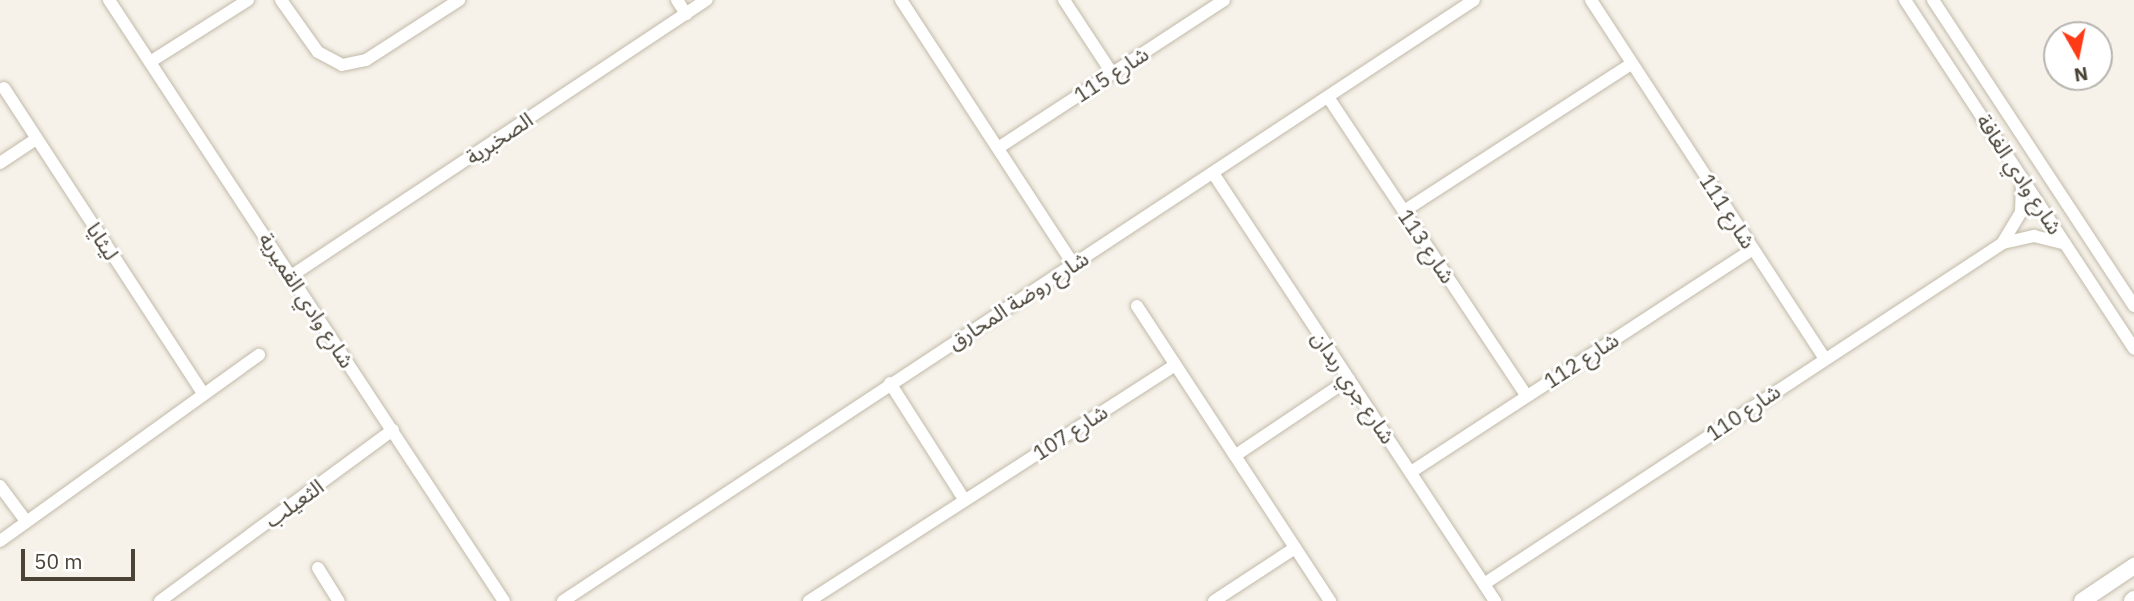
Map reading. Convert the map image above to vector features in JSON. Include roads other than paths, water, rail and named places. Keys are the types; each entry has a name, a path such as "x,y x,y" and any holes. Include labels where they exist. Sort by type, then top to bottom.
{"street":[{"name":"شارع وادي القميرية","path":"109,0 504,601"},
{"path":"150,62 248,0"},
{"path":"281,0 318,52 342,65 366,60 459,0"},
{"path":"677,0 686,14"},
{"name":"الصخبرية","path":"291,276 707,0"},
{"path":"901,0 1073,264"},
{"path":"1064,0 1112,73"},
{"name":"شارع 115","path":"998,148 1224,0"},
{"name":"شارع روضة المحارق","path":"563,601 1474,0"},
{"name":"شارع 111","path":"1591,0 1824,358"},
{"name":"شارع وادي الغافة","path":"1905,0 2134,349"},
{"name":"شارع وادي الغافة","path":"1933,0 2134,306"},
{"path":"1404,211 1631,64"},
{"name":"ليثايا","path":"4,88 203,393"},
{"name":"شارع 113","path":"1328,97 1526,395"},
{"path":"0,163 36,139"},
{"name":"شارع جري ربدان","path":"1213,173 1495,601"},
{"name":"شارع 110","path":"2003,243 2021,212 2022,177"},
{"name":"شارع 110","path":"1484,584 1824,358 2003,243 2034,236 2065,244"},
{"name":"شارع 112","path":"1411,472 1753,249"},
{"path":"1138,306 1330,601"},
{"path":"0,541 259,355"},
{"name":"شارع 107","path":"809,601 1175,365"},
{"path":"1236,455 1349,379"},
{"path":"890,383 964,499"},
{"name":"الثعيلب","path":"160,601 393,430"},
{"path":"0,486 26,521"},
{"path":"1214,601 1295,548"},
{"path":"2082,601 2134,566"},
{"path":"318,568 339,601"}]}
